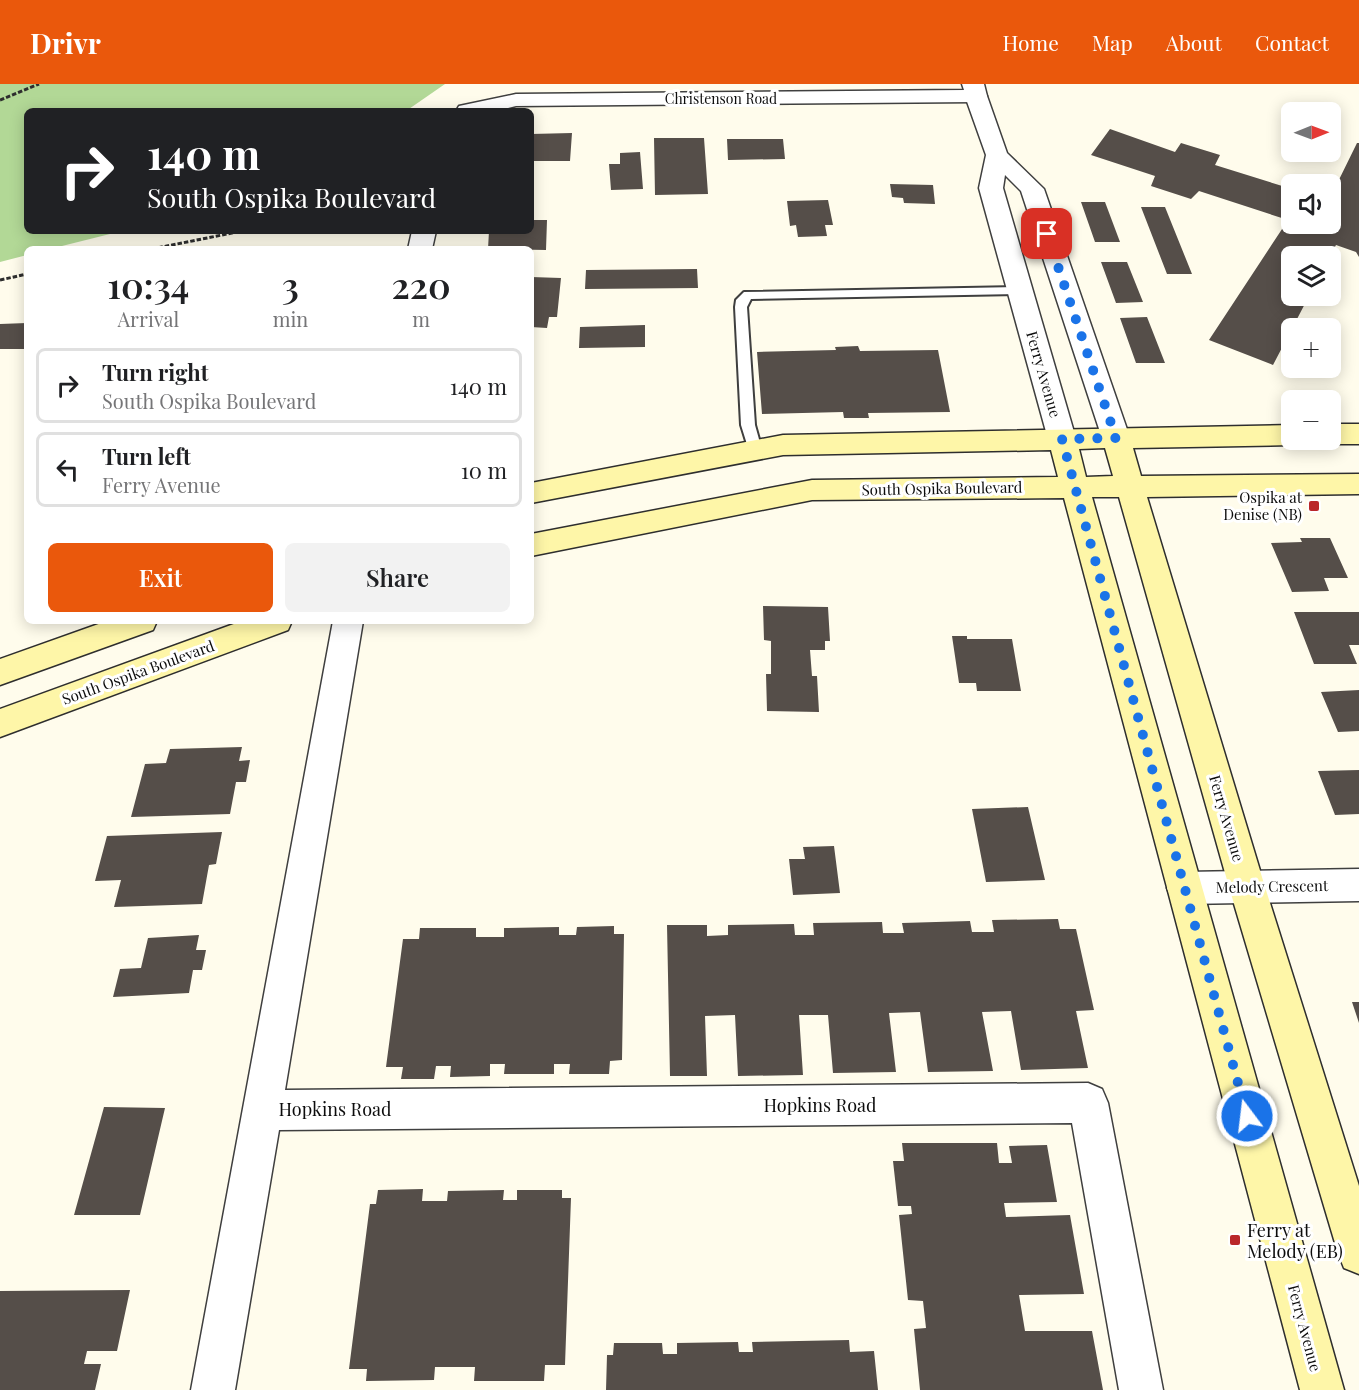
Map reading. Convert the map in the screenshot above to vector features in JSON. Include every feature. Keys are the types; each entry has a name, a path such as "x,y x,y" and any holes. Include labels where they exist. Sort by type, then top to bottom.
{"main road":[{"path":"1341,434 1359,434"},
{"path":"534,492 783,445 1281,435"},
{"name":"Ferry Avenue","path":"1116,438 1247,887 1359,1253"},
{"name":"Ferry Avenue","path":"1062,439 1322,1390"},
{"name":"South Ospika Boulevard","path":"534,543 812,490 1359,484"},
{"path":"0,672 134,624"},
{"name":"South Ospika Boulevard","path":"0,723 269,624"}],"street":[{"name":"Christenson Road","path":"477,108 516,100 974,90"},
{"name":"Ferry Avenue","path":"974,90 997,155 1032,189 1116,438"},
{"name":"Ferry Avenue","path":"997,155 992,188 1062,439"},
{"name":"Hopkins Road","path":"213,1390 347,624"},
{"name":"Melody Crescent","path":"1185,888 1359,885"},
{"name":"Hopkins Road","path":"262,1110 1088,1103 1141,1390"}],"lane":[{"path":"755,450 748,425 741,307 742,300 748,295 1020,291"}],"path":[{"path":"0,100 39,84"},
{"path":"167,246 227,234"},
{"path":"0,280 24,275"}],"green space":[{"path":"0,84 445,84 410,108 24,108 24,234 110,234 62,246 24,246 24,256 0,262"}],"building":[{"path":"1110,129 1175,152 1181,143 1220,155 1215,165 1281,186 1281,218 1199,191 1191,199 1151,186 1155,176 1091,155"},
{"path":"572,133 570,161 534,161 534,134"},
{"path":"654,138 704,138 708,194 655,195"},
{"path":"727,139 783,139 785,159 728,160"},
{"path":"1359,143 1359,257 1356,252 1336,245 1281,246 1281,306 1304,306 1298,318 1281,318 1281,350 1273,365 1209,340 1281,231 1281,234 1341,234 1341,176"},
{"path":"640,152 643,189 611,190 609,164 620,164 620,153"},
{"path":"890,184 933,185 935,204 904,203 903,198 892,197"},
{"path":"828,200 833,225 825,225 827,236 798,237 796,225 790,226 787,201"},
{"path":"1081,202 1105,202 1120,242 1095,242"},
{"path":"1141,207 1165,207 1192,274 1167,274"},
{"path":"534,220 547,220 546,250 534,250 534,246 488,246 489,234 534,234"},
{"path":"1101,262 1127,262 1143,302 1116,303"},
{"path":"697,269 698,288 585,289 586,270"},
{"path":"534,277 561,278 557,317 549,317 547,328 534,327"},
{"path":"1147,317 1165,363 1136,363 1120,318"},
{"path":"24,323 24,349 0,349 0,324"},
{"path":"645,325 645,347 579,348 580,327"},
{"path":"858,346 860,351 938,350 950,412 868,413 869,418 844,418 843,412 762,414 757,352 836,350 835,347"},
{"path":"1300,538 1330,538 1348,578 1324,578 1329,591 1292,592 1271,543 1302,542"},
{"path":"763,606 828,607 830,641 825,641 825,650 810,650 812,676 817,676 819,712 767,711 766,674 771,674 771,641 764,640"},
{"path":"1294,612 1359,612 1359,645 1349,645 1357,664 1314,664"},
{"path":"952,636 967,636 967,639 1012,639 1021,691 977,691 976,683 959,683"},
{"path":"1359,690 1359,731 1338,732 1321,692"},
{"path":"242,747 239,761 250,760 246,782 236,782 230,814 131,817 145,764 166,763 170,749"},
{"path":"1359,770 1359,814 1335,815 1318,771"},
{"path":"1028,807 1045,880 986,882 972,809"},
{"path":"222,832 216,864 209,865 202,904 114,907 121,880 95,881 107,836"},
{"path":"834,846 840,893 793,895 789,859 805,859 803,847"},
{"path":"1058,919 1060,929 1076,929 1094,1010 1076,1011 1088,1068 1021,1070 1011,1011 982,1012 993,1071 928,1072 920,1012 889,1013 896,1072 833,1073 828,1015 799,1015 803,1075 738,1076 735,1015 705,1016 707,1076 670,1076 667,925 707,925 707,936 728,935 728,925 794,924 795,935 814,935 813,923 882,922 883,933 904,933 902,923 970,921 972,932 994,932 992,920"},
{"path":"614,926 614,934 624,934 622,1060 610,1061 609,1074 569,1074 570,1064 554,1064 554,1074 504,1074 505,1064 490,1064 490,1076 450,1077 451,1066 436,1066 434,1079 401,1079 403,1067 386,1067 403,939 419,939 420,928 476,928 476,937 504,937 504,928 559,927 559,935 576,935 577,927"},
{"path":"199,935 196,950 206,950 202,970 193,970 189,993 113,997 120,969 141,968 148,938"},
{"path":"1352,1002 1359,1002 1359,1023"},
{"path":"104,1107 165,1108 140,1215 74,1215"},
{"path":"902,1143 997,1143 999,1163 1012,1163 1009,1146 1047,1145 1057,1202 1004,1203 1006,1217 1070,1215 1084,1294 1019,1295 1025,1331 1092,1331 1103,1390 920,1390 914,1329 926,1328 923,1301 908,1300 899,1215 912,1214 911,1206 898,1206 893,1161 904,1161"},
{"path":"423,1189 422,1201 447,1201 448,1191 504,1190 503,1200 517,1200 517,1190 562,1190 562,1198 571,1198 565,1365 545,1365 544,1381 474,1381 475,1367 435,1367 434,1380 366,1381 367,1369 349,1369 370,1204 376,1204 378,1190"},
{"path":"130,1290 117,1351 87,1351 84,1364 101,1364 95,1390 0,1390 0,1291"},
{"path":"849,1340 850,1352 874,1351 878,1390 606,1390 607,1355 613,1355 614,1343 662,1343 663,1354 677,1354 677,1343 738,1342 739,1352 753,1352 752,1342"}],"place":[{"name":"Ospika at Denise (NB)","path":"1314,506"},
{"name":"Ferry at Melody (EB)","path":"1235,1240"}],"route":[{"path":"1047,234 1116,438 1062,439 1247,1116"}]}
